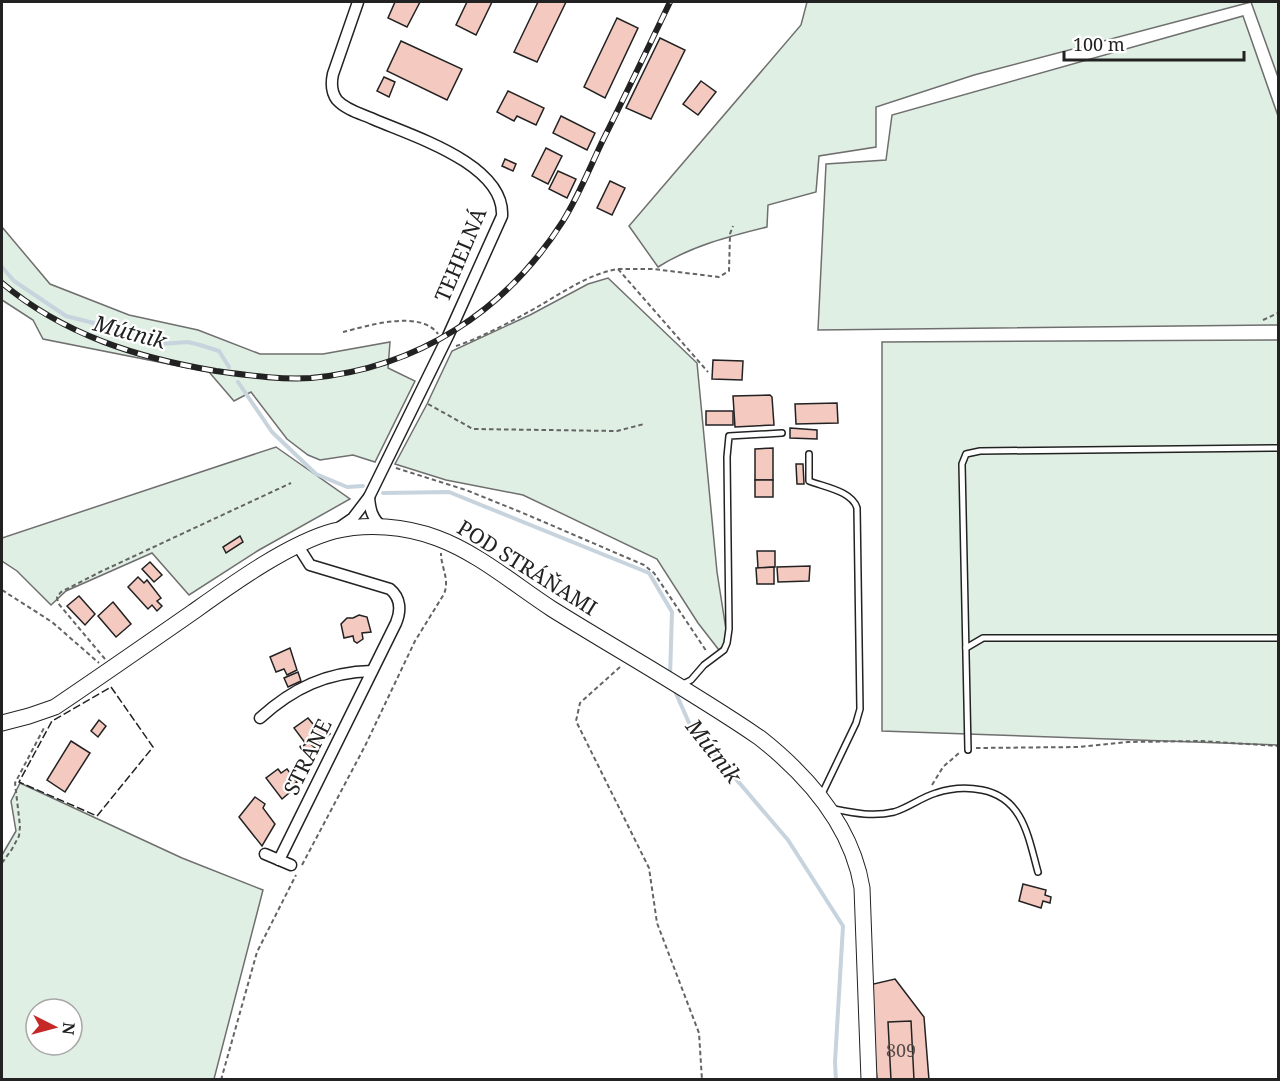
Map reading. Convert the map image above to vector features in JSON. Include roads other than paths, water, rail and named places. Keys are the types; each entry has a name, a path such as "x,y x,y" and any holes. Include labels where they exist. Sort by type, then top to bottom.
{"street":[{"name":"TEHELNÁ","path":"333,531 353,518 369,497 443,346 502,216 501,204 496,191 490,182 467,163 434,145 349,109 336,98 332,85 333,74 358,2"},
{"path":"369,497 374,520 382,527"},
{"name":"POD STRÁŇAMI","path":"2,723 55,707 240,580 298,546 333,531 382,527 422,533 445,541 469,553 531,595 760,738 789,763 825,803 841,826 854,855 860,879 868,1080"},
{"name":"STRÁNE","path":"279,860 398,617 399,606 394,593 380,585 310,565 298,546"},
{"name":"STRÁNE","path":"260,718 286,696 300,688 344,674 372,671"},
{"path":"265,854 291,865"}],"lane":[{"path":"675,684 691,680 728,644 727,457 729,436 782,433"},
{"path":"968,750 962,464 966,454 980,451 1278,448"},
{"path":"808,454 809,481 848,496 856,504 860,709 825,803 864,815 894,812 952,788 975,788 996,792 1012,804 1026,830 1038,872"},
{"path":"966,648 983,638 1278,638"}],"waterway":[{"name":"Mútnik","path":"2,267 14,281 66,316 121,330 135,331 141,337 149,338 160,344 188,342 200,345 219,351 229,367"},
{"name":"Mútnik","path":"238,382 272,432 316,474 347,487 363,486"},
{"name":"Mútnik","path":"383,493 449,492 649,573 672,612 670,677"},
{"name":"Mútnik","path":"674,689 690,725 788,840 843,926 835,1062 836,1080"}],"railway":[{"path":"2,283 51,317 103,342 158,359 216,371 275,378 311,378 350,372 388,362 423,348 456,330 486,308 515,282 563,221 670,2"}]}
